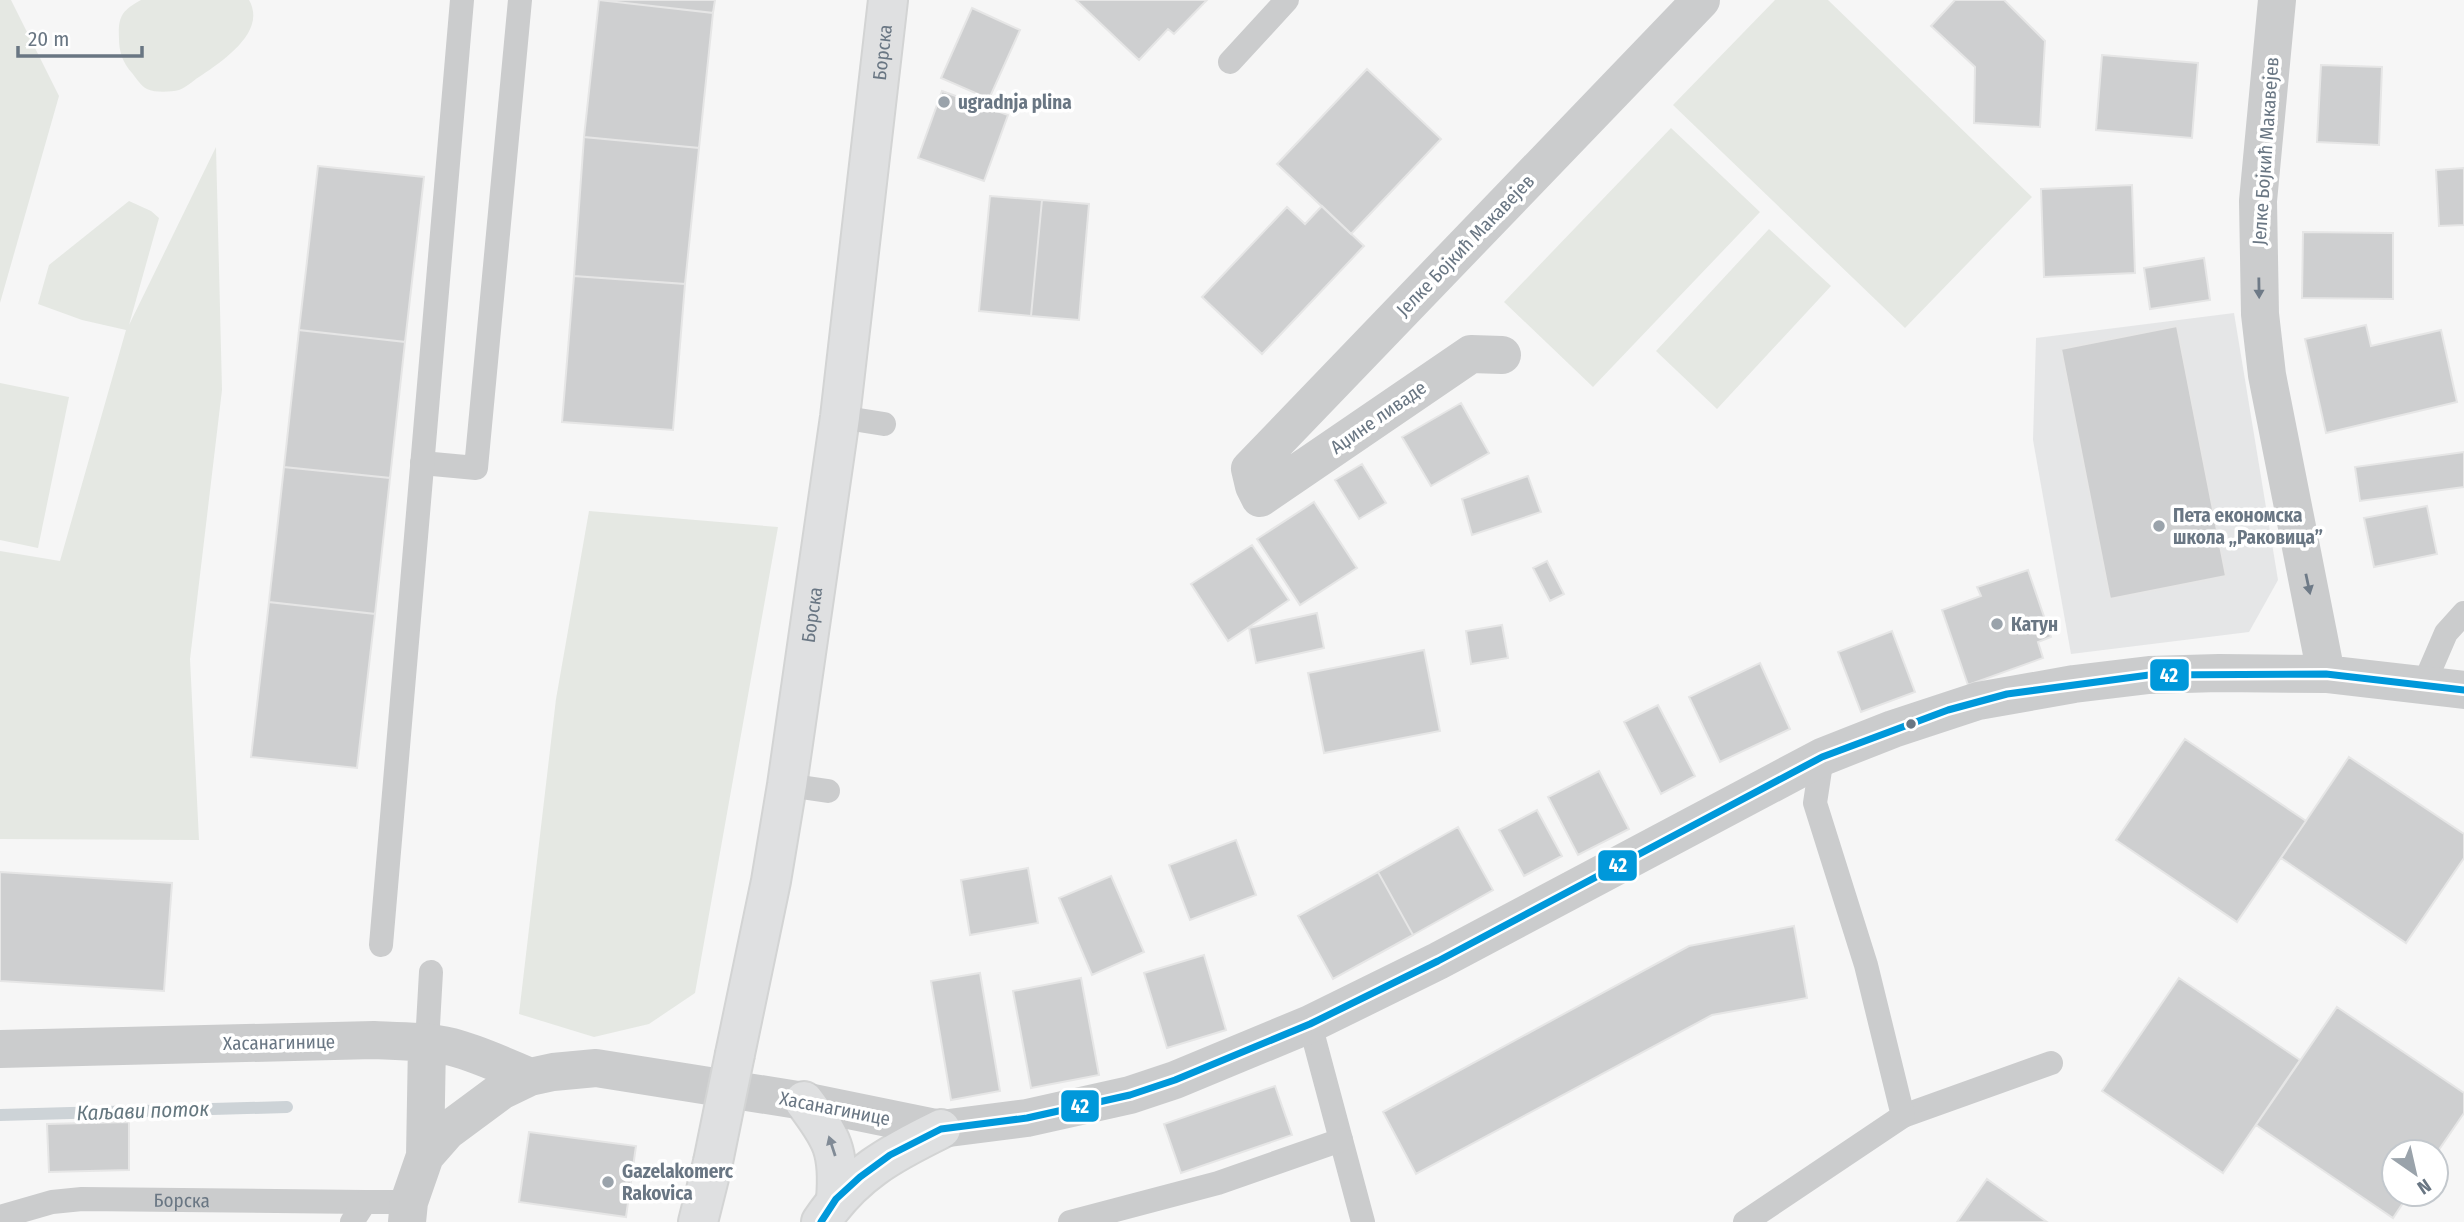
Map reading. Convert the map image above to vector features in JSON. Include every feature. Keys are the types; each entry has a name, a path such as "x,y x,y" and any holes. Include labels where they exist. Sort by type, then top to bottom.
{"main road":[{"name":"Борска","path":"698,1222 713,1162 771,881 788,785 841,417 888,0"},
{"path":"804,1101 827,1130 839,1170 829,1210"},
{"path":"829,1210 890,1155 941,1129"}],"street":[{"name":"Јелке Бојкић Макавејев","path":"1260,498 1250,469 1701,0"},
{"name":"Јелке Бојкић Макавејев","path":"2277,0 2258,201 2260,314 2267,375 2326,674"},
{"name":"Аџине ливаде","path":"1260,498 1471,354 1502,355"},
{"name":"Хасанагинице","path":"0,1049 374,1040 427,1043 471,1052 530,1077 576,1068 596,1068 804,1101 941,1129 975,1127 1130,1095 1175,1080 1310,1024 1438,961 1822,757 1948,710 2007,694 2149,675 2326,674 2464,690"},
{"path":"408,1212 425,1156 427,1043"},
{"path":"425,1156 460,1119 501,1091 530,1077"}],"lane":[{"path":"381,945 462,0"},
{"path":"422,463 476,468 520,0"},
{"path":"1230,62 1287,0"},
{"path":"841,417 884,424"},
{"path":"2424,684 2446,633 2464,613"},
{"path":"1822,757 1815,803 1866,965 1903,1116"},
{"path":"788,785 828,791"},
{"path":"427,1043 431,972"},
{"path":"1310,1024 1363,1222"},
{"path":"1745,1222 1903,1116 2051,1063"},
{"path":"1070,1222 1218,1183 1341,1140"},
{"name":"Борска","path":"0,1217 52,1202 82,1199 408,1212"}],"shaded area":[{"path":"0,0 11,0 59,96 0,303"},
{"path":"141,0 249,0 253,12 252,23 248,33 231,53 188,85 176,91 154,91 139,82 126,65 120,48 119,25 122,15"},
{"path":"1775,0 1828,0 2032,197 1905,328 1673,105"},
{"path":"1671,128 1760,212 1593,387 1504,302"},
{"path":"216,147 222,390 190,659 199,840 0,839 0,551 60,561 126,330 82,320 38,304 49,265 129,201 151,211 159,218 129,325"},
{"path":"1769,229 1831,286 1717,409 1656,351"},
{"name":"Пета економска школа „Раковица”","path":"2234,313 2278,580 2249,632 2071,654 2033,440 2036,338"},
{"path":"0,383 69,397 38,548 0,540"},
{"path":"589,511 778,527 695,993 649,1024 594,1037 519,1014 556,699"}],"building":[{"path":"599,0 713,13 699,148 584,137"},
{"path":"599,0 715,0 713,13"},
{"path":"1076,0 1207,0 1174,34 1168,29 1139,60"},
{"path":"1955,0 2004,0 2045,41 2040,127 1974,123 1975,67 1931,26"},
{"path":"972,8 1020,30 989,99 941,78"},
{"path":"2102,55 2198,63 2192,138 2096,130"},
{"path":"2321,65 2382,67 2379,145 2317,142"},
{"path":"1367,69 1441,139 1351,234 1277,164"},
{"path":"942,91 1008,115 984,181 918,158"},
{"path":"584,137 699,148 685,284 574,276"},
{"path":"318,166 424,177 405,342 299,330"},
{"path":"2464,168 2464,225 2439,226 2436,170"},
{"path":"2132,185 2135,273 2044,277 2041,189"},
{"path":"990,196 1042,200 1031,316 979,311"},
{"path":"1042,200 1089,204 1079,320 1031,316"},
{"path":"1322,206 1364,246 1262,354 1202,297 1287,207 1305,224"},
{"path":"2303,232 2393,233 2393,299 2302,298"},
{"path":"2204,258 2210,300 2150,309 2144,268"},
{"path":"574,276 685,284 673,430 562,422"},
{"path":"2366,325 2371,346 2441,330 2457,402 2326,433 2305,339"},
{"path":"2177,326 2226,576 2110,599 2061,349"},
{"path":"299,330 405,342 390,478 284,467"},
{"path":"1461,403 1489,453 1431,486 1402,437"},
{"path":"2464,452 2464,487 2360,501 2355,467"},
{"path":"1362,464 1386,503 1359,519 1335,480"},
{"path":"284,467 390,478 375,614 269,602"},
{"path":"1528,476 1541,512 1472,535 1462,499"},
{"path":"1314,502 1357,568 1300,605 1257,539"},
{"path":"2427,506 2437,554 2374,567 2364,518"},
{"path":"1252,545 1289,600 1228,641 1191,584"},
{"path":"1547,561 1564,594 1550,601 1533,568"},
{"name":"Катун","path":"2028,570 2051,637 2038,642 2043,658 1968,685 1942,610 1981,596 1977,587"},
{"path":"269,602 375,614 357,768 251,757"},
{"path":"1317,613 1324,648 1256,663 1249,628"},
{"path":"1502,625 1508,658 1471,664 1466,631"},
{"path":"1892,631 1915,692 1861,712 1838,652"},
{"path":"1424,650 1440,731 1324,753 1308,673"},
{"path":"1760,663 1790,729 1720,762 1689,697"},
{"path":"1658,705 1695,776 1661,794 1624,722"},
{"path":"2185,739 2306,821 2237,922 2116,840"},
{"path":"2349,757 2464,834 2464,858 2406,943 2281,858"},
{"path":"1599,771 1629,829 1578,855 1548,797"},
{"path":"1537,810 1562,856 1524,876 1499,830"},
{"path":"1458,827 1493,890 1413,935 1378,872"},
{"path":"1236,840 1256,895 1190,920 1169,865"},
{"path":"1028,868 1038,923 970,935 961,880"},
{"path":"0,872 172,883 164,991 0,981"},
{"path":"1378,872 1413,935 1333,979 1298,916"},
{"path":"1111,876 1144,952 1092,975 1059,898"},
{"path":"1794,926 1807,998 1712,1015 1416,1174 1383,1112 1689,946"},
{"path":"1204,955 1226,1030 1167,1048 1144,973"},
{"path":"980,973 1000,1091 951,1100 931,981"},
{"path":"1081,978 1099,1075 1031,1088 1013,991"},
{"path":"2179,978 2300,1060 2223,1173 2102,1091"},
{"path":"2337,1007 2464,1093 2464,1113 2447,1138 2380,1138 2380,1208 2400,1208 2393,1218 2256,1125"},
{"path":"1275,1086 1292,1135 1181,1173 1164,1124"},
{"path":"129,1122 129,1170 49,1172 47,1124"},
{"path":"529,1132 636,1146 626,1217 519,1202"},
{"path":"1987,1179 2047,1222 1957,1222"}],"waterway":[{"name":"Каљави поток","path":"0,1115 287,1107"}],"transit line":[{"name":"42","path":"821,1222 836,1199 860,1177 890,1155 941,1129 1027,1118 1130,1095 1175,1080 1310,1024 1438,961 1822,757 1948,710 2007,694 2149,675 2326,674 2464,690"}],"place":[{"name":"ugradnja plina","path":"944,102"},
{"name":"Пета економска школа „Раковица”","path":"2159,526"},
{"name":"Катун","path":"1997,624"},
{"name":"Gazelakomerc Rakovica","path":"608,1182"}]}
